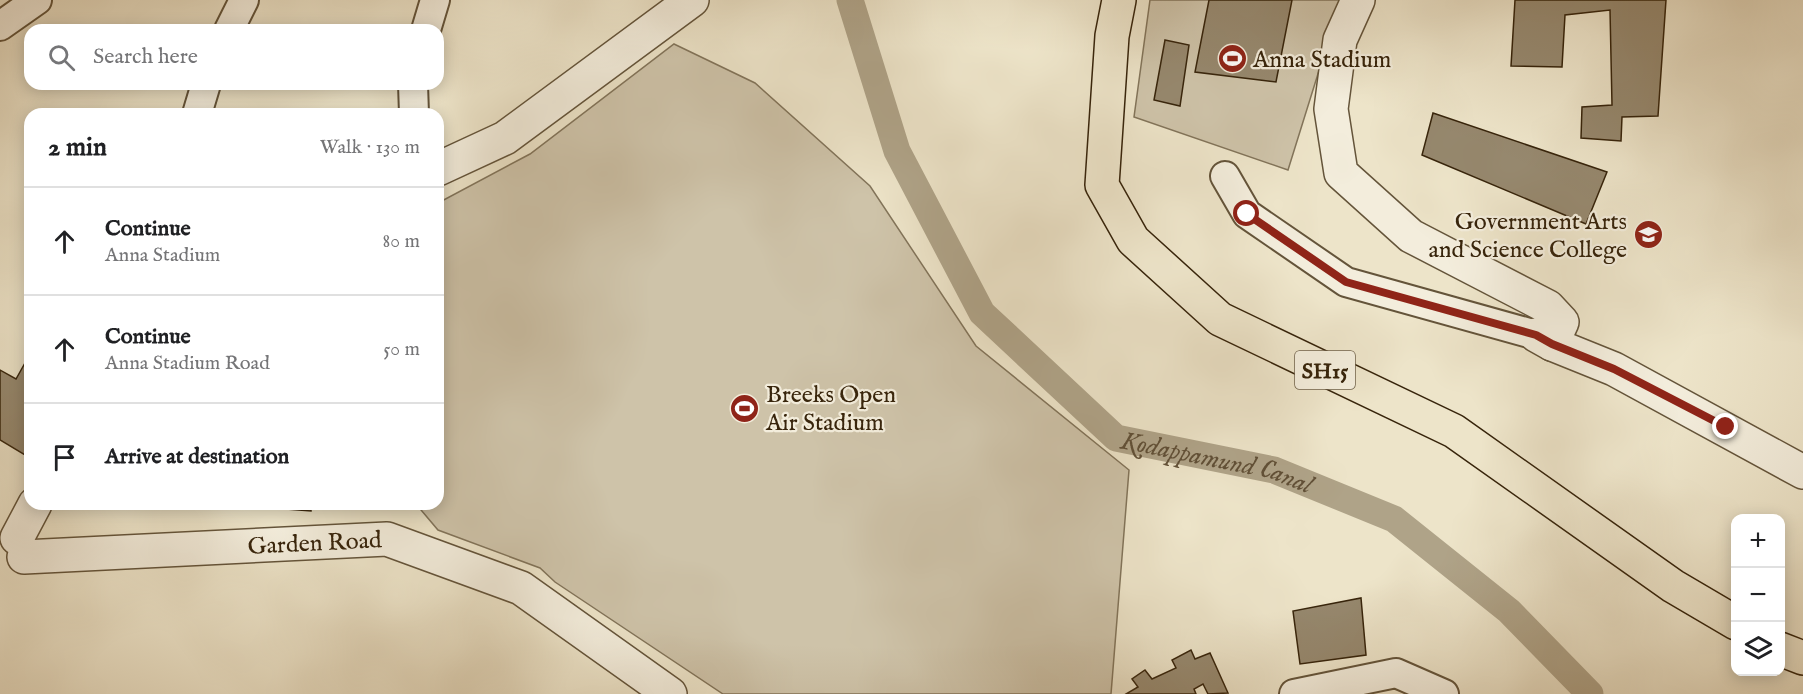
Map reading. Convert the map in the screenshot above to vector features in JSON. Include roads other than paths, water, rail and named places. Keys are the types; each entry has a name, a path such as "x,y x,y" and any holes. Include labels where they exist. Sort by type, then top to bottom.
{"main road":[{"name":"SH15","path":"1119,0 1112,36 1102,185 1133,240 1220,319 1454,431 1673,586 1734,622"},
{"path":"1785,650 1803,658"}],"street":[{"path":"0,26 37,0"},
{"path":"232,24 244,0"},
{"path":"428,24 435,0"},
{"path":"444,166 505,138 692,0"},
{"path":"1358,0 1340,40 1331,109 1341,173 1411,236 1548,307 1562,322 1544,340"},
{"path":"199,108 204,90"},
{"path":"413,90 414,108"},
{"path":"1226,176 1247,214 1346,282 1544,340 1614,369 1803,472"},
{"path":"9,550 32,510"},
{"name":"Garden Road","path":"9,550 387,539 521,588 670,694"},
{"path":"1785,646 1803,639"},
{"path":"1294,694 1396,673 1444,694"}],"waterway":[{"name":"Kodappamund Canal","path":"850,0 897,151 982,313 1116,438 1274,470 1394,519 1509,611 1590,694"}],"place":[{"name":"Anna Stadium","path":"1232,59"},
{"name":"Government Arts and Science College","path":"1648,235"},
{"name":"Breeks Open Air Stadium","path":"745,408"}]}
